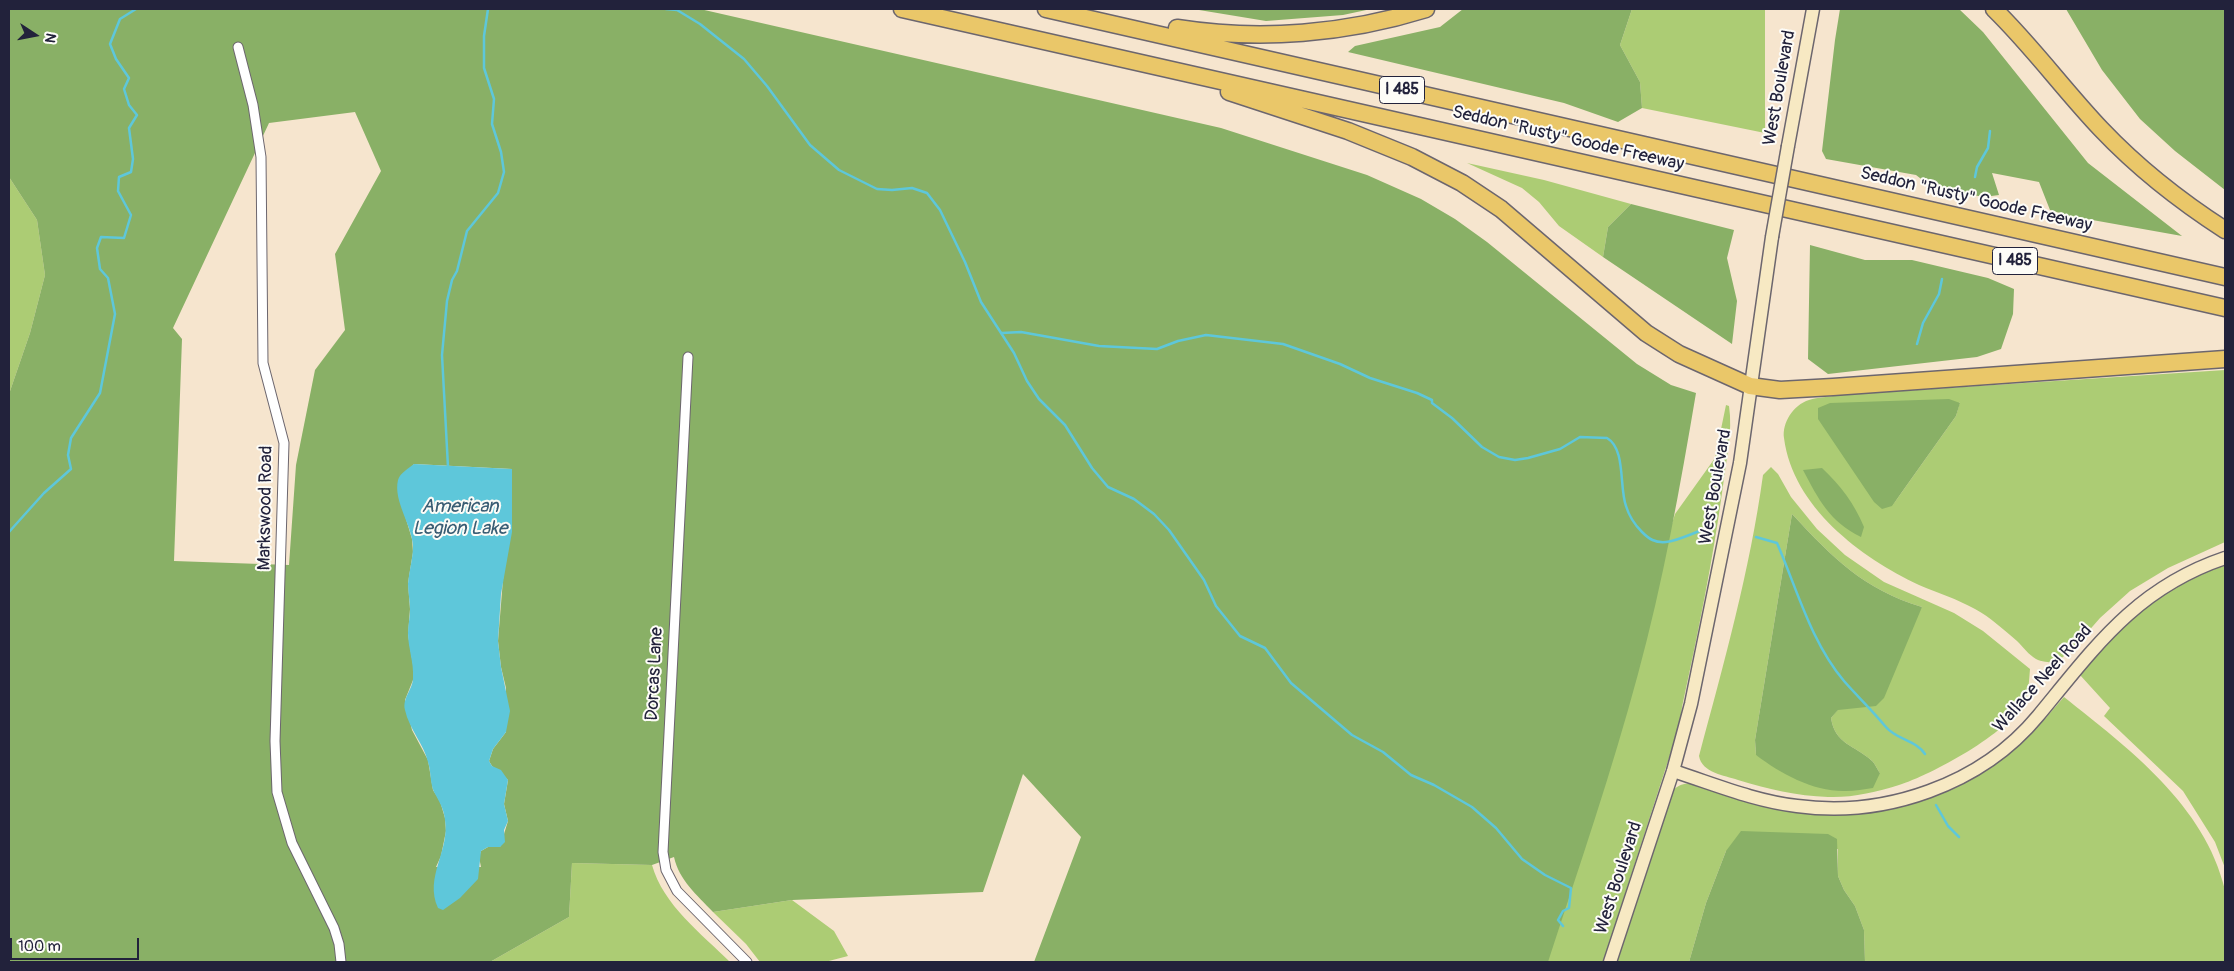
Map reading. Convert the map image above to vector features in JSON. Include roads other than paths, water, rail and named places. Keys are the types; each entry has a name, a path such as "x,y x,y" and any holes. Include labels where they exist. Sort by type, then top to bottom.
{"highway":[{"name":"Seddon \"Rusty\" Goode Freeway","path":"902,9 2225,308"},
{"name":"Seddon \"Rusty\" Goode Freeway","path":"1046,9 2225,277"},
{"path":"1046,9 1209,33 1251,35 1300,33 1355,26 1426,9"},
{"path":"1994,9 2100,129 2137,164 2176,196 2225,230"},
{"path":"1158,67 1277,109 1348,131 1412,157 1462,183 1501,209 1646,333 1679,354 1750,386 1780,390 1833,387 2225,359"}],"street":[{"name":"West Boulevard","path":"1610,962 1673,771 1691,704 1740,464 1772,238 1813,9"},
{"name":"Markswood Road","path":"238,47 253,105 261,157 263,363 284,443 275,741 276,792 292,843 334,928 339,944 341,962"},
{"name":"Dorcas Lane","path":"688,357 663,852 666,870 677,891 747,962"},
{"name":"Wallace Neel Road","path":"1673,771 1752,796 1798,806 1855,808 1881,804 1925,792 1966,774 2006,747 2036,718 2096,644 2130,611 2181,577 2225,558"}],"water":[{"name":"American Legion Lake","path":"414,464 512,469 512,532 501,594 498,641 510,711 506,732 493,749 489,761 492,766 501,770 508,780 504,804 508,821 504,830 505,842 500,847 488,847 481,851 478,879 460,898 443,910 438,908 434,897 434,886 446,831 444,816 434,792 426,755 410,724 404,706 413,678 413,666 408,639 410,610 408,584 413,546 410,530 400,505 397,488 401,475"}],"waterway":[{"path":"9,532 44,493 71,469 68,455 71,438 100,393 115,314 108,278 100,269 97,248 101,237 124,238 131,215 118,191 119,177 131,172 133,159 129,128 137,115 129,105 124,89 129,78 116,59 110,44 120,19 136,9"},
{"path":"448,467 442,355 447,301 467,231 498,193 504,172 501,152 492,124 494,99 484,68 484,36 488,9"},
{"path":"666,9 677,10 700,24 744,59 767,86 810,145 839,170 877,189 912,188 927,193 940,210 965,262 981,302 1014,353 1027,381 1039,399 1065,425 1092,468 1108,487 1134,499 1154,514 1169,530 1204,580 1216,606 1240,636 1265,648 1291,683 1352,735 1383,752 1411,775 1434,785 1472,807 1496,828 1522,859 1545,875 1571,888 1569,908 1563,911 1558,920 1563,926"},
{"path":"1975,177 1977,167 1988,148 1990,131"},
{"path":"1917,344 1923,323 1939,294 1942,279"},
{"path":"1002,333 1021,332 1099,346 1157,349 1178,341 1206,335 1283,344 1432,400 1432,403 1452,418 1482,447 1499,457 1515,460 1528,458 1560,449 1580,437 1607,438 1613,443 1620,459 1627,510 1647,537 1659,542 1666,542 1702,530"},
{"path":"1756,537 1777,543 1806,615 1832,666 1890,731 1921,749 1925,754"},
{"path":"1936,805 1948,826 1959,837"}]}
